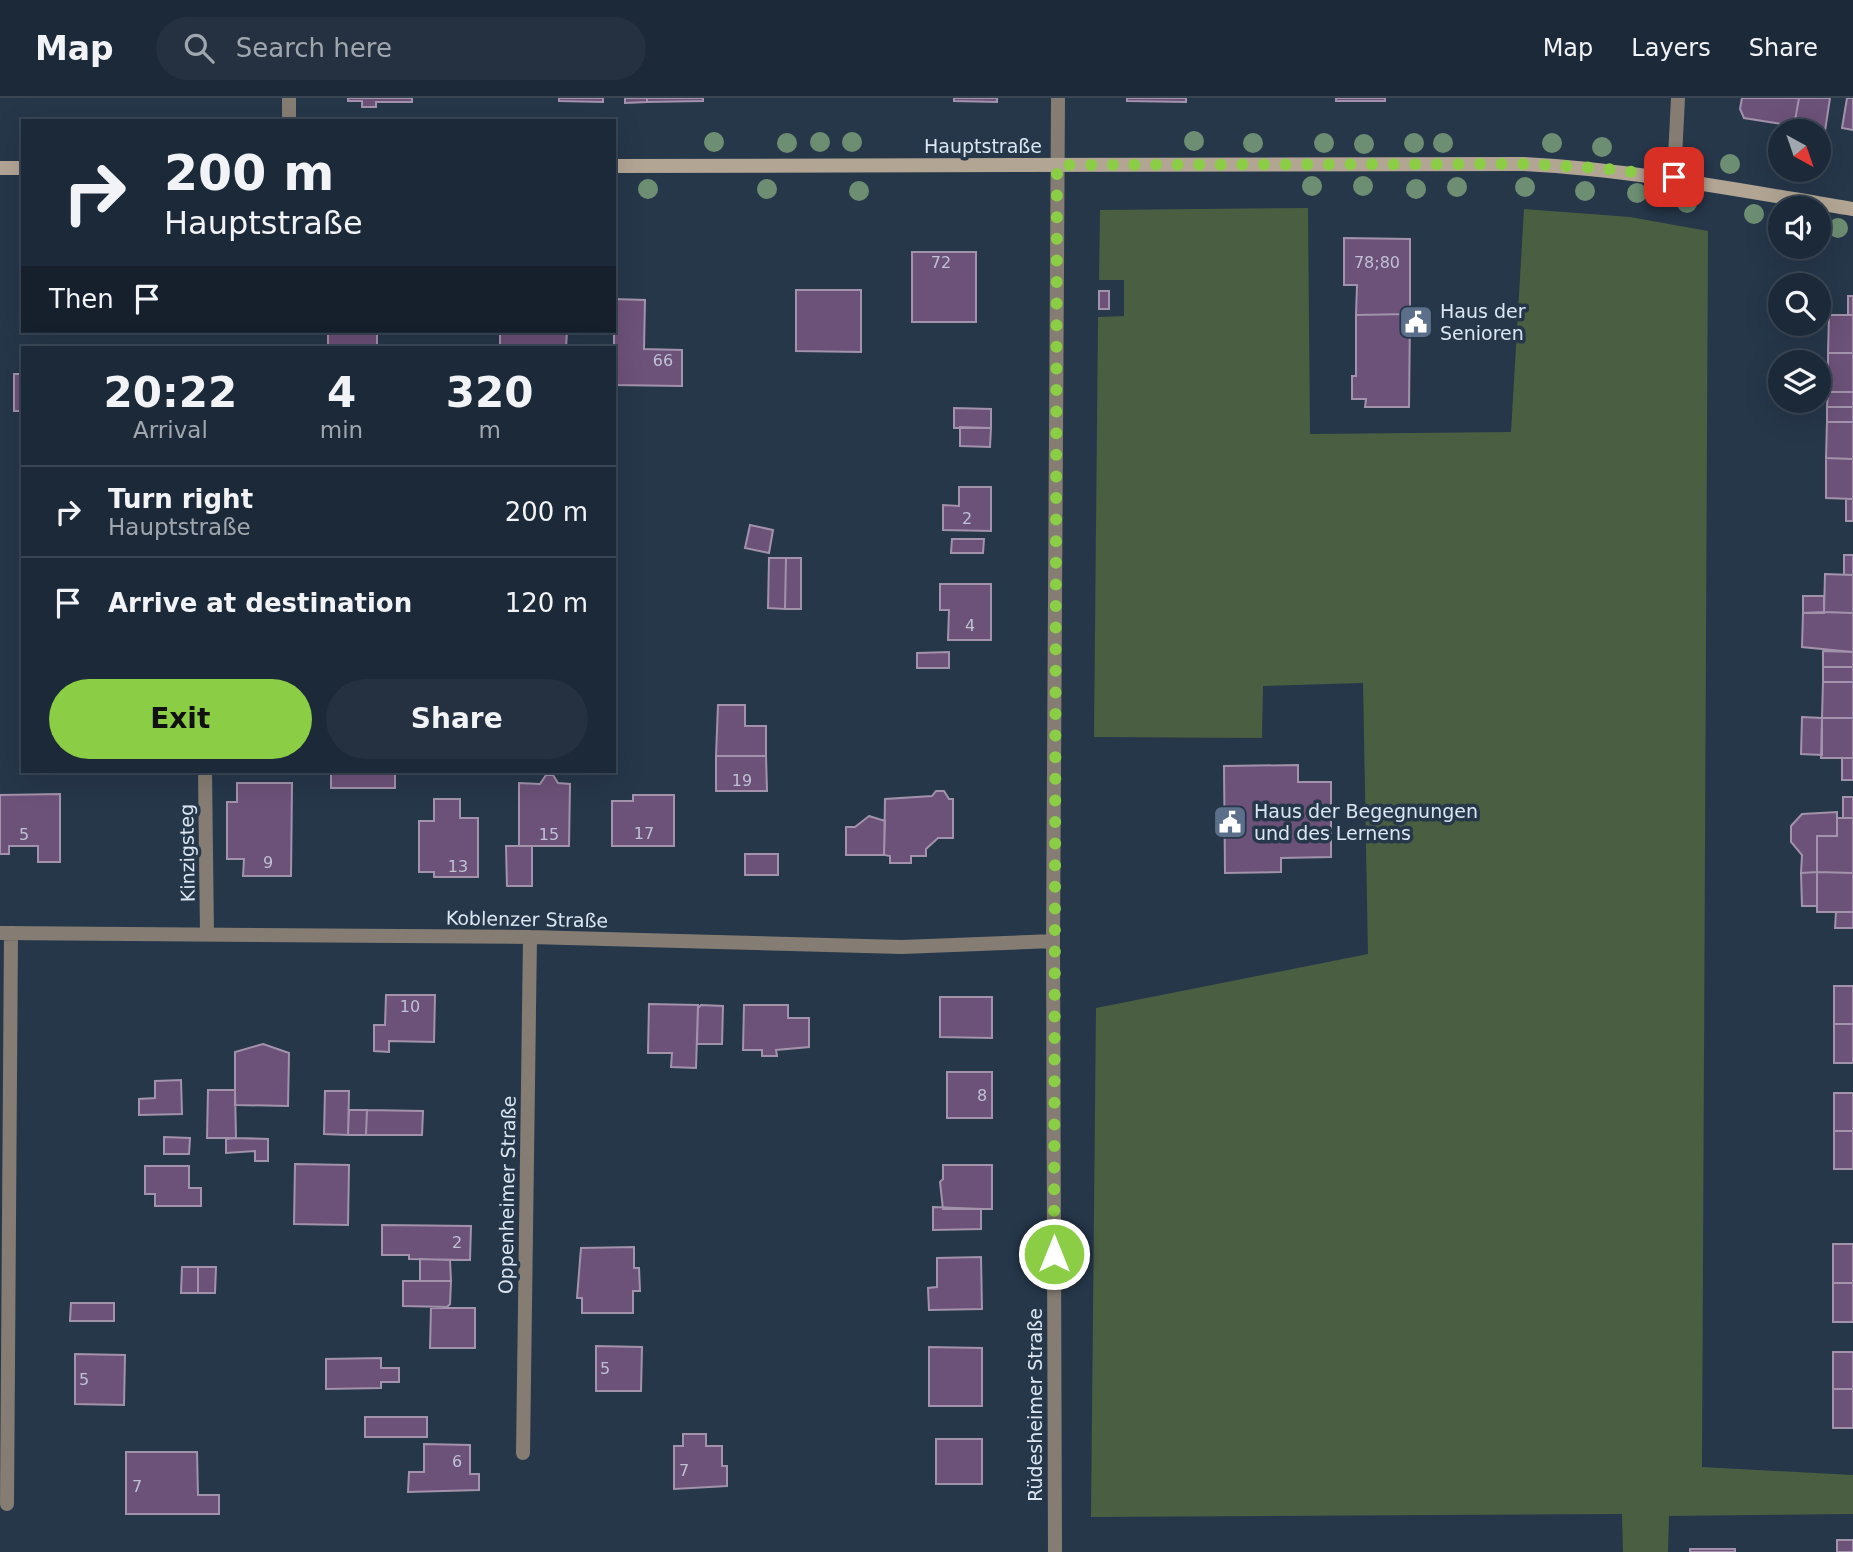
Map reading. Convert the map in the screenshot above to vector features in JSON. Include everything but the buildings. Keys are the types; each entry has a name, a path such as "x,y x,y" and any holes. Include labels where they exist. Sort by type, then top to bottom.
{"main road":[{"name":"Hauptstraße","path":"616,166 1524,164 1599,168 1674,177 1853,209"},
{"path":"0,168 21,168"}],"street":[{"path":"289,98 289,119"},
{"name":"Rüdesheimer Straße","path":"1055,1552 1053,941 1058,98"},
{"path":"1674,177 1678,98"},
{"name":"Kinzigsteg","path":"205,773 207,934"},
{"path":"5,933 7,1504"},
{"name":"Koblenzer Straße","path":"5,933 530,937 902,947 1053,941"},
{"name":"Oppenheimer Straße","path":"523,1453 530,937"}],"green space":[{"path":"1308,208 1310,434 1511,432 1524,209 1630,217 1708,231 1702,1467 1853,1475 1853,1514 1669,1516 1668,1552 1623,1552 1622,1514 1091,1517 1096,1008 1368,954 1363,683 1263,686 1262,738 1094,737 1098,317 1124,316 1124,280 1099,280 1100,210"}],"place":[{"name":"Haus der Senioren","path":"1416,322"},
{"name":"Haus der Begegnungen und des Lernens","path":"1230,822"}],"route":[{"path":"1054,1254 1057,165 1524,164 1599,168 1674,177"}]}
